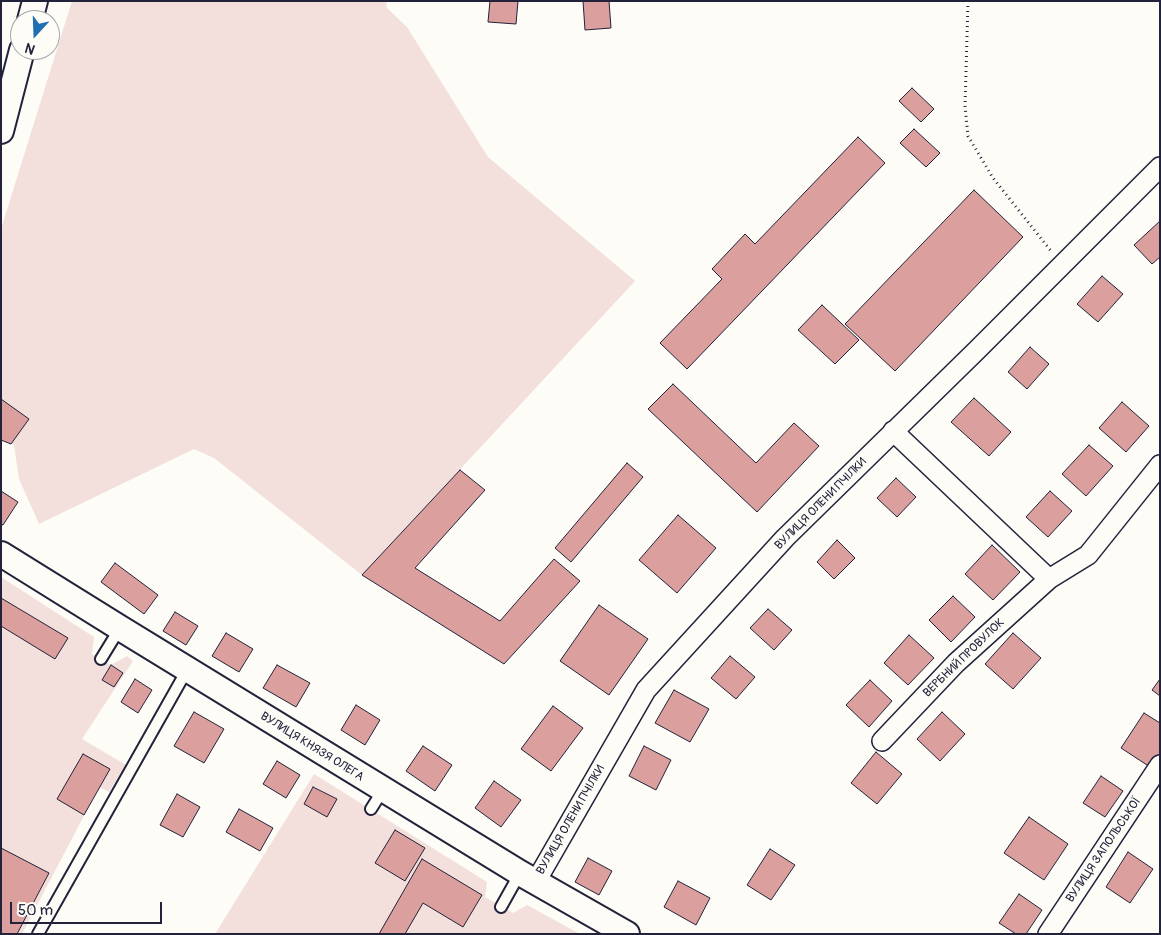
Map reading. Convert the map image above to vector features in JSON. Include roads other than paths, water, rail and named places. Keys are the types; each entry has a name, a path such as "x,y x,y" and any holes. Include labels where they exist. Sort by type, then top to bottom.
{"street":[{"path":"1,131 19,60"},
{"name":"ВУЛИЦЯ ОЛЕНИ ПЧІЛКИ","path":"528,878 646,690 785,538 1160,167"},
{"path":"893,431 1049,579"},
{"name":"ВЕРБНИЙ ПРОВУЛОК","path":"882,741 956,662 1049,579 1088,555 1160,465"},
{"name":"ВУЛИЦЯ КНЯЗЯ ОЛЕГА","path":"1,554 187,670 377,799 528,878 627,934"},
{"name":"ВУЛИЦЯ ЗАПОЛЬСЬКОЇ","path":"1048,934 1160,765"}],"lane":[{"path":"101,659 120,628"},
{"path":"38,934 187,670"},
{"path":"501,906 528,878"}]}
